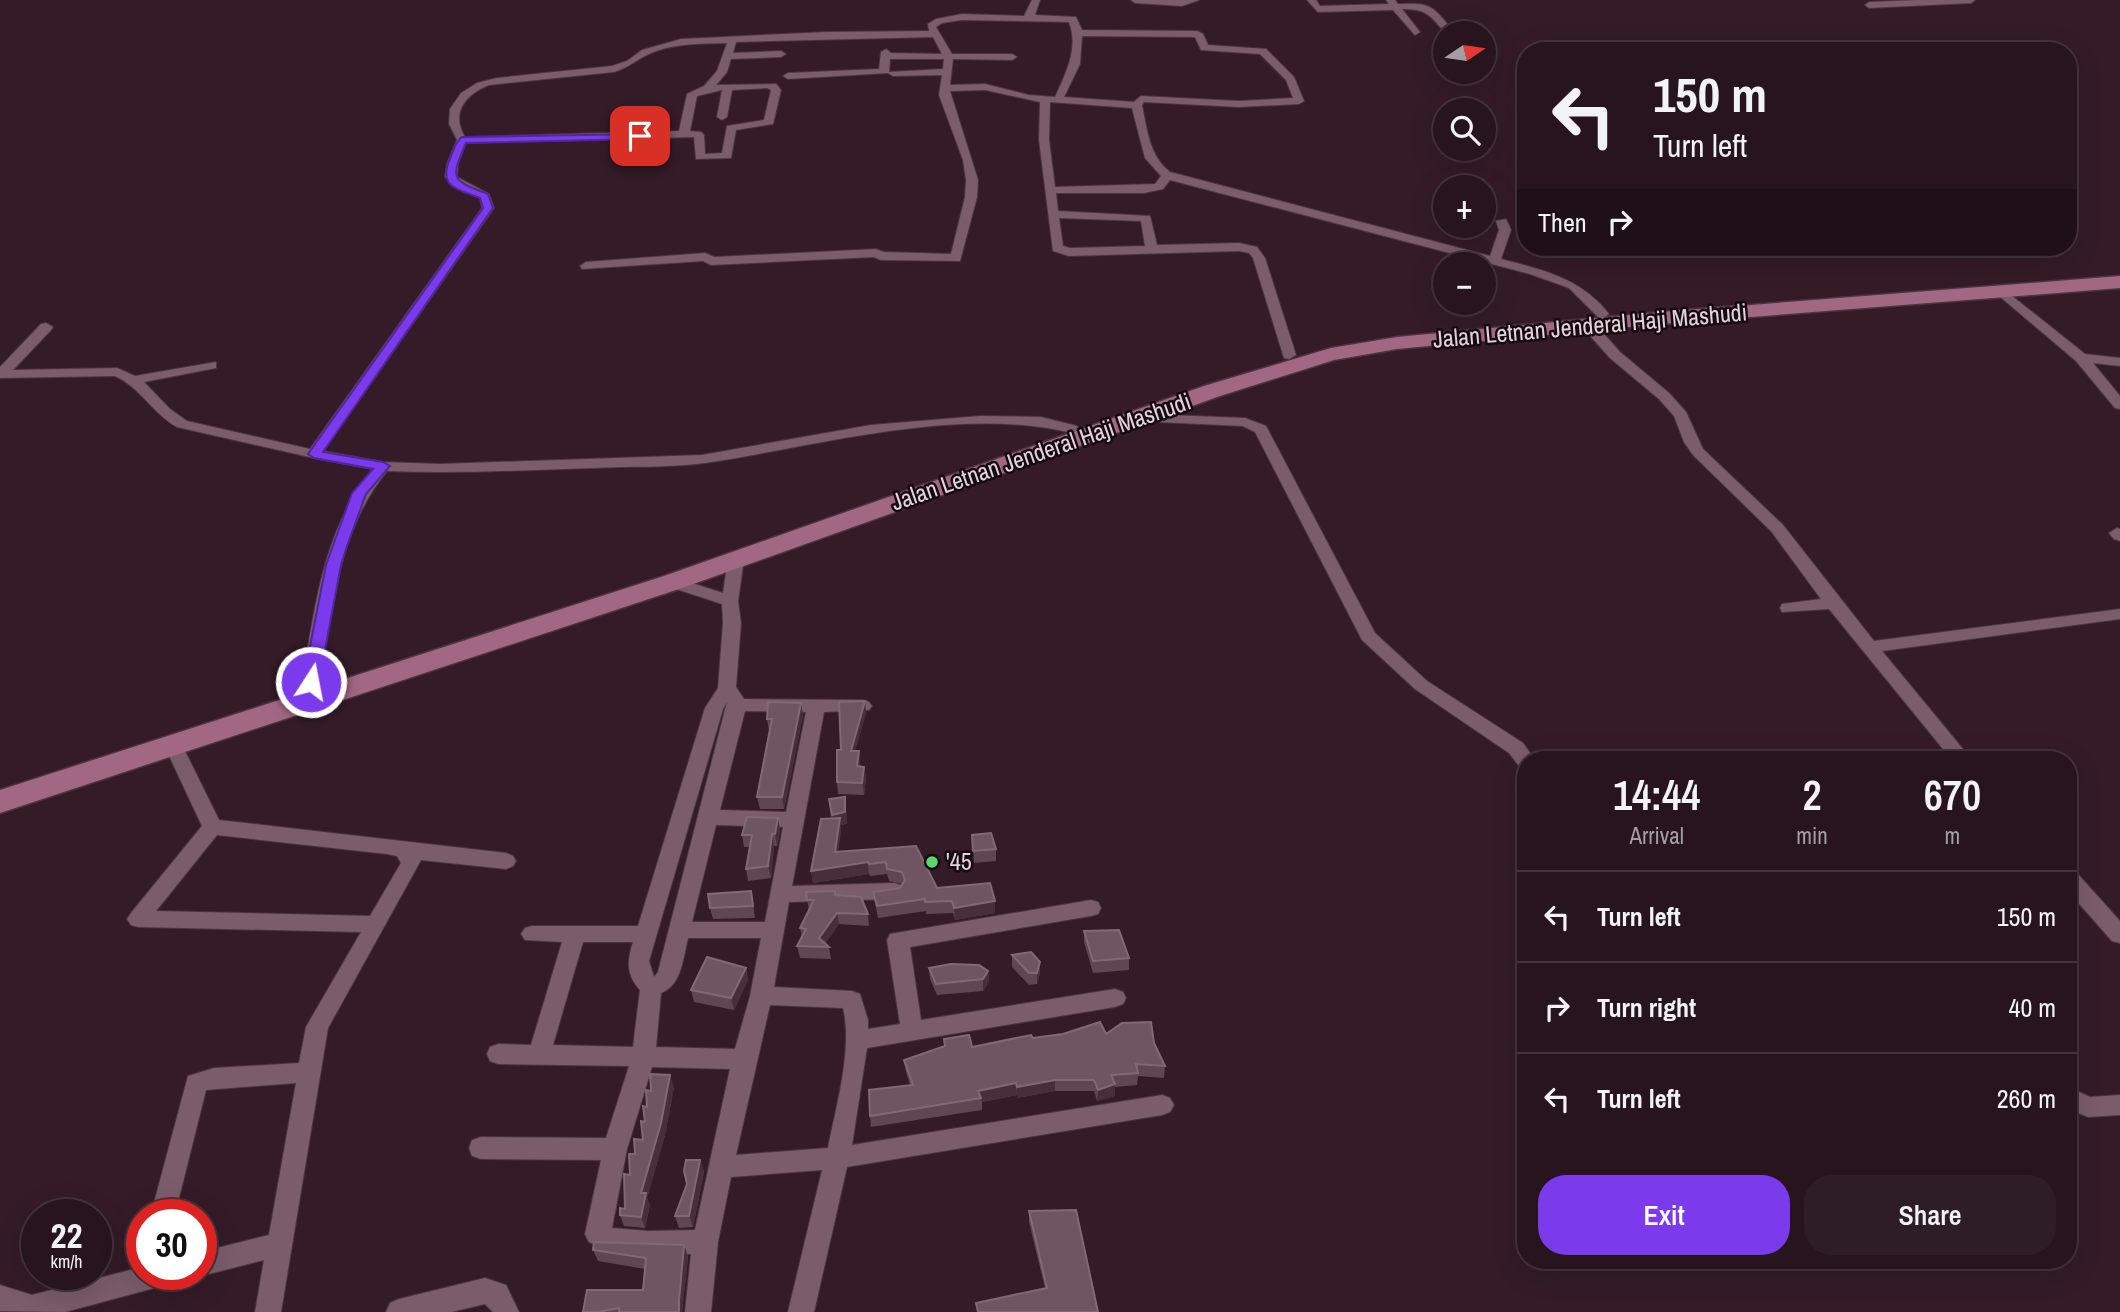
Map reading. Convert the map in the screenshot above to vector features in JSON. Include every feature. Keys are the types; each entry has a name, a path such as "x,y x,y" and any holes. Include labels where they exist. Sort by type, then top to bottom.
{"main road":[{"name":"Jalan Letnan Jenderal Haji Mashudi","path":"1596,320 2120,272"},
{"name":"Jalan Letnan Jenderal Haji Mashudi","path":"0,785 1290,355 1380,334 2120,282"},
{"name":"Jalan Letnan Jenderal Haji Mashudi","path":"0,802 673,582 1331,354 1491,328"}],"street":[{"path":"1028,18 1036,0"},
{"path":"1135,0 1182,3 1195,0"},
{"path":"1311,0 1329,19"},
{"path":"1869,5 1971,0"},
{"path":"1318,9 1357,8 1392,3 1428,8 1440,21"},
{"path":"1392,3 1415,32"},
{"path":"586,266 705,257 711,261 876,253 881,256 956,258 971,197 972,180 968,160 944,95 949,57 931,26 952,15 1073,19 1078,33 1074,64 1058,100"},
{"path":"1078,33 1197,34 1203,48 1264,51 1292,79 1299,101 1239,104 1141,100 1137,105"},
{"path":"462,140 454,130 452,119 458,102 478,85 614,69 645,52 672,44 827,35 934,34"},
{"path":"708,88 722,72 732,40"},
{"path":"729,56 781,54"},
{"path":"788,76 882,73 885,71 887,54 1012,57"},
{"path":"893,73 947,72"},
{"path":"722,117 728,87"},
{"path":"462,140 699,134 700,157 726,156 732,126 769,122 775,87 708,88 692,94 684,134"},
{"path":"945,88 994,88 1045,100 1137,105"},
{"path":"1045,100 1044,140 1060,250 1069,252 1239,247 1256,252 1290,355"},
{"path":"1137,105 1148,155 1154,168 1166,177 1219,188 1460,252"},
{"path":"314,454 488,208 485,196 456,185 450,179 449,171 462,140"},
{"path":"1051,190 1144,190 1162,186 1166,177"},
{"path":"1053,214 1146,218 1152,249"},
{"path":"1496,255 1505,230 1502,221"},
{"path":"1496,262 1570,283 1587,294 1596,320 1615,355 1664,396 1681,415 1691,442 1698,452 1777,528 1833,603 1956,751"},
{"path":"2002,292 2081,358 2120,405"},
{"path":"1,374 46,327"},
{"path":"2081,358 2120,362"},
{"path":"134,380 211,365"},
{"path":"1,374 106,370 125,374 172,420 314,454 383,466 440,469 522,468 702,459 871,429 980,420 1041,421 1072,429"},
{"path":"1141,418 1245,422 1261,429 1368,636 1383,653 1421,685 1518,751"},
{"path":"311,682 337,554 359,493 383,466"},
{"path":"651,988 661,984 668,976 709,817 732,697 730,601 736,559"},
{"path":"673,582 730,601"},
{"path":"1788,608 1833,603"},
{"path":"1871,647 2120,614"},
{"path":"705,1242 625,1242 600,1237 598,1228 615,1149 643,1058 651,988 638,971 638,961 714,708 732,697 816,706 863,706"},
{"path":"698,1312 705,1242 744,1059 761,996 816,706"},
{"path":"173,745 212,827"},
{"path":"709,817 794,820"},
{"path":"212,827 387,846 404,851 506,860"},
{"path":"212,827 138,919 376,924"},
{"path":"268,1312 317,1027 412,862 404,851"},
{"path":"2077,887 2120,935"},
{"path":"779,894 894,891"},
{"path":"912,1031 898,940 1091,908"},
{"path":"680,930 772,930"},
{"path":"532,934 646,934"},
{"path":"539,1055 575,934"},
{"path":"761,996 852,1000 859,1013 838,1158 801,1312"},
{"path":"857,1040 1115,998"},
{"path":"498,1054 744,1059"},
{"path":"167,1199 196,1083 214,1078 309,1072"},
{"path":"2077,1102 2088,1107 2120,1105"},
{"path":"720,1167 838,1158 1162,1105"},
{"path":"481,1148 615,1149"},
{"path":"217,1260 279,1244"},
{"path":"0,1298 31,1310 126,1283"},
{"path":"399,1312 485,1291 497,1294 506,1312"}],"building":[{"path":"865,701 851,751 859,751 857,766 864,767 862,783 837,782 837,750 841,750 839,702"},
{"path":"768,702 801,703 782,797 757,797 772,719 767,719"},
{"path":"845,797 845,812 832,815 829,799"},
{"path":"747,817 778,818 775,834 772,834 768,866 746,869 752,835 742,835"},
{"path":"840,818 835,852 916,846 937,888 990,883 995,901 954,908 952,901 925,902 925,899 877,906 873,892 900,888 905,880 902,872 887,869 886,862 868,862 811,871 821,819"},
{"path":"991,833 996,849 973,851 972,835"},
{"path":"751,891 753,906 710,908 708,894"},
{"path":"835,891 835,895 861,897 868,914 837,913 819,938 829,947 797,946 806,929 800,928 814,900 807,900 806,892"},
{"path":"1119,930 1129,958 1093,961 1084,931"},
{"path":"1031,952 1040,962 1037,973 1029,973 1012,955"},
{"path":"707,957 746,968 731,998 691,990"},
{"path":"951,964 979,965 988,971 983,979 936,984 929,968"},
{"path":"1100,1022 1106,1034 1122,1023 1151,1022 1154,1043 1165,1066 1136,1064 1138,1073 1111,1075 1115,1084 1098,1090 1094,1080 1055,1080 1017,1087 1016,1083 978,1091 981,1098 870,1116 869,1090 913,1085 904,1060 945,1046 944,1039 969,1035 972,1047 1031,1035 1033,1038 1063,1034"},
{"path":"650,1074 670,1075 661,1123 641,1193 646,1193 641,1217 620,1215 620,1208 625,1209 624,1174 630,1175 629,1154 635,1154 634,1139 643,1140 641,1121 645,1122 643,1106 647,1107 646,1090 651,1091"},
{"path":"686,1160 700,1160 689,1216 675,1216 687,1184 684,1171"},
{"path":"1076,1210 1098,1312 978,1312 976,1303 1047,1288 1029,1211"},
{"path":"594,1242 684,1245 679,1312 619,1312 619,1308 583,1312 587,1290 643,1290 646,1258 593,1250"}],"place":[{"name":"'45","path":"932,862"}],"route":[{"path":"311,682 334,565 353,506 359,493 383,466 314,454 488,208 485,196 451,182 449,171 462,140 640,136"}]}
